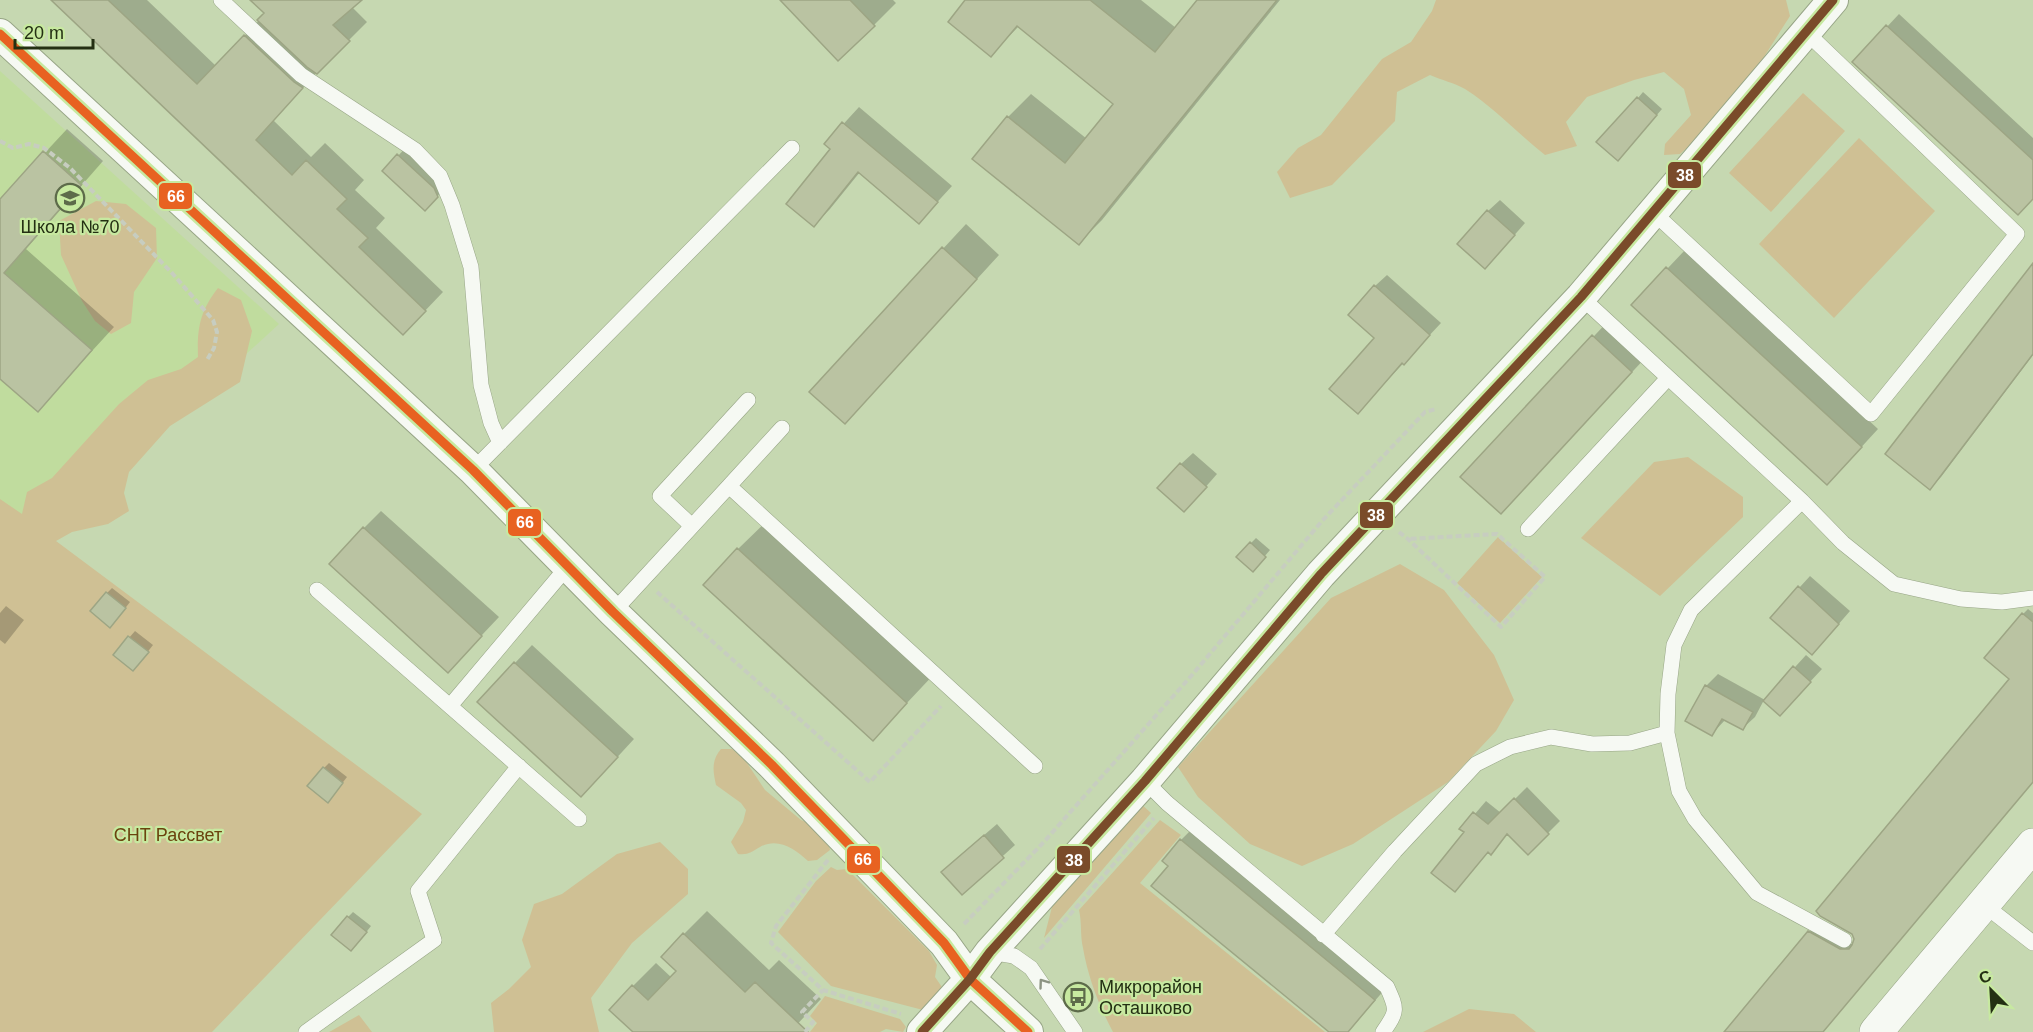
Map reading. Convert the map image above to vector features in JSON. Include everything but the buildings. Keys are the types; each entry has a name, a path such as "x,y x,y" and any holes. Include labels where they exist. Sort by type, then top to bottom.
{"street":[{"path":"926,1027 970,979 990,952 1145,781 1321,574 1581,297 1833,0"},
{"path":"0,34 473,470 613,612 772,765 944,943 970,979 1028,1032"},
{"path":"1876,1032 2033,845"}],"lane":[{"path":"221,0 301,75 415,150 440,176 452,205 471,267 482,385 491,423 500,443"},
{"path":"1653,212 1870,414 2017,234 1806,32"},
{"path":"473,470 792,148"},
{"path":"1581,297 1802,501 1843,543 1894,584 1961,599 2002,603 2033,598"},
{"path":"1528,529 1668,378"},
{"path":"692,526 660,496 748,400"},
{"path":"613,612 782,428"},
{"path":"729,486 1035,766"},
{"path":"1802,501 1691,610 1674,645 1668,694 1667,733 1679,791 1695,819 1757,893 1844,940"},
{"path":"450,706 568,566"},
{"path":"317,590 579,819"},
{"path":"1323,935 1395,851 1476,765 1510,747 1551,737 1592,744 1630,743 1667,733"},
{"path":"306,1032 434,940 418,891 519,766"},
{"path":"1145,781 1167,803 1387,987 1394,1002 1395,1014 1383,1032"},
{"path":"1983,904 2033,942"},
{"path":"990,952 1014,956 1031,968 1075,1032"}],"path":[{"path":"0,141 13,148 28,144 44,148 70,168 172,273 213,320 217,332 214,348 207,360"},
{"path":"1379,513 1501,627 1545,577 1497,534 1408,539"},
{"path":"643,580 870,782 954,692"},
{"path":"1040,949 1167,803"},
{"path":"847,842 821,867 782,918 776,926 771,943 823,990 926,1027"},
{"path":"804,1032 813,1022 802,1012 823,990"}],"shaded area":[{"name":"Школа №70","path":"0,71 279,324 208,389 35,538 0,527"}],"green space":[{"path":"1436,0 1786,0 1790,16 1762,60 1706,131 1680,154 1664,155 1665,144 1691,115 1684,89 1664,72 1587,97 1566,122 1577,146 1545,155 1476,96 1461,87 1430,75 1397,92 1395,121 1332,185 1290,198 1277,172 1298,148 1321,135 1382,59 1411,42 1432,11"},
{"path":"1803,93 1845,131 1771,212 1729,173"},
{"path":"1859,138 1935,211 1834,318 1759,244"},
{"path":"96,201 126,204 156,228 157,258 134,292 131,323 111,334 95,321 82,301 61,255 59,221"},
{"name":"СНТ Рассвет","path":"218,288 241,300 252,331 240,382 170,426 129,472 124,493 129,511 108,524 72,532 56,541 422,814 212,1032 0,1032 0,499 22,514 27,492 52,478 119,404 148,380 181,369 198,357 198,337 203,312"},
{"path":"1688,457 1743,497 1743,517 1660,596 1581,538 1654,462"},
{"path":"1498,537 1542,577 1500,623 1457,583"},
{"path":"1400,564 1444,590 1494,655 1514,700 1496,731 1448,782 1353,844 1302,866 1250,844 1198,797 1178,767 1331,598"},
{"path":"721,749 732,749 745,760 765,790 801,820 817,827 828,840 830,850 817,860 808,861 798,852 773,843 747,854 738,854 731,842 743,822 746,810 741,803 716,785 714,766"},
{"path":"1138,801 1151,813 1044,938 1053,903"},
{"path":"1160,820 1181,835 1140,883 1325,1032 1113,1032 1088,970 1082,943 1079,910"},
{"path":"660,842 688,869 688,894 632,943 591,998 599,1032 494,1032 491,1003 531,967 522,940 534,904 562,894 617,854"},
{"path":"831,867 837,870 847,869 929,951 937,965 935,977 944,990 923,1010 831,986 778,932 816,881"},
{"path":"825,996 900,1019 906,1027 903,1032 886,1029 880,1032 810,1032 817,1023 810,1016"},
{"path":"1469,1009 1514,1014 1536,1032 1423,1032"},
{"path":"359,1015 372,1032 329,1032 331,1031"}],"transit line":[{"name":"38","path":"922,1032 970,979 990,952 1145,781 1321,574 1581,297 1833,0"},
{"name":"66","path":"0,34 473,470 613,612 772,765 944,943 970,979 1028,1032"}],"place":[{"name":"Школа №70","path":"70,198"},
{"name":"Микрорайон Осташково","path":"1078,997"}]}
